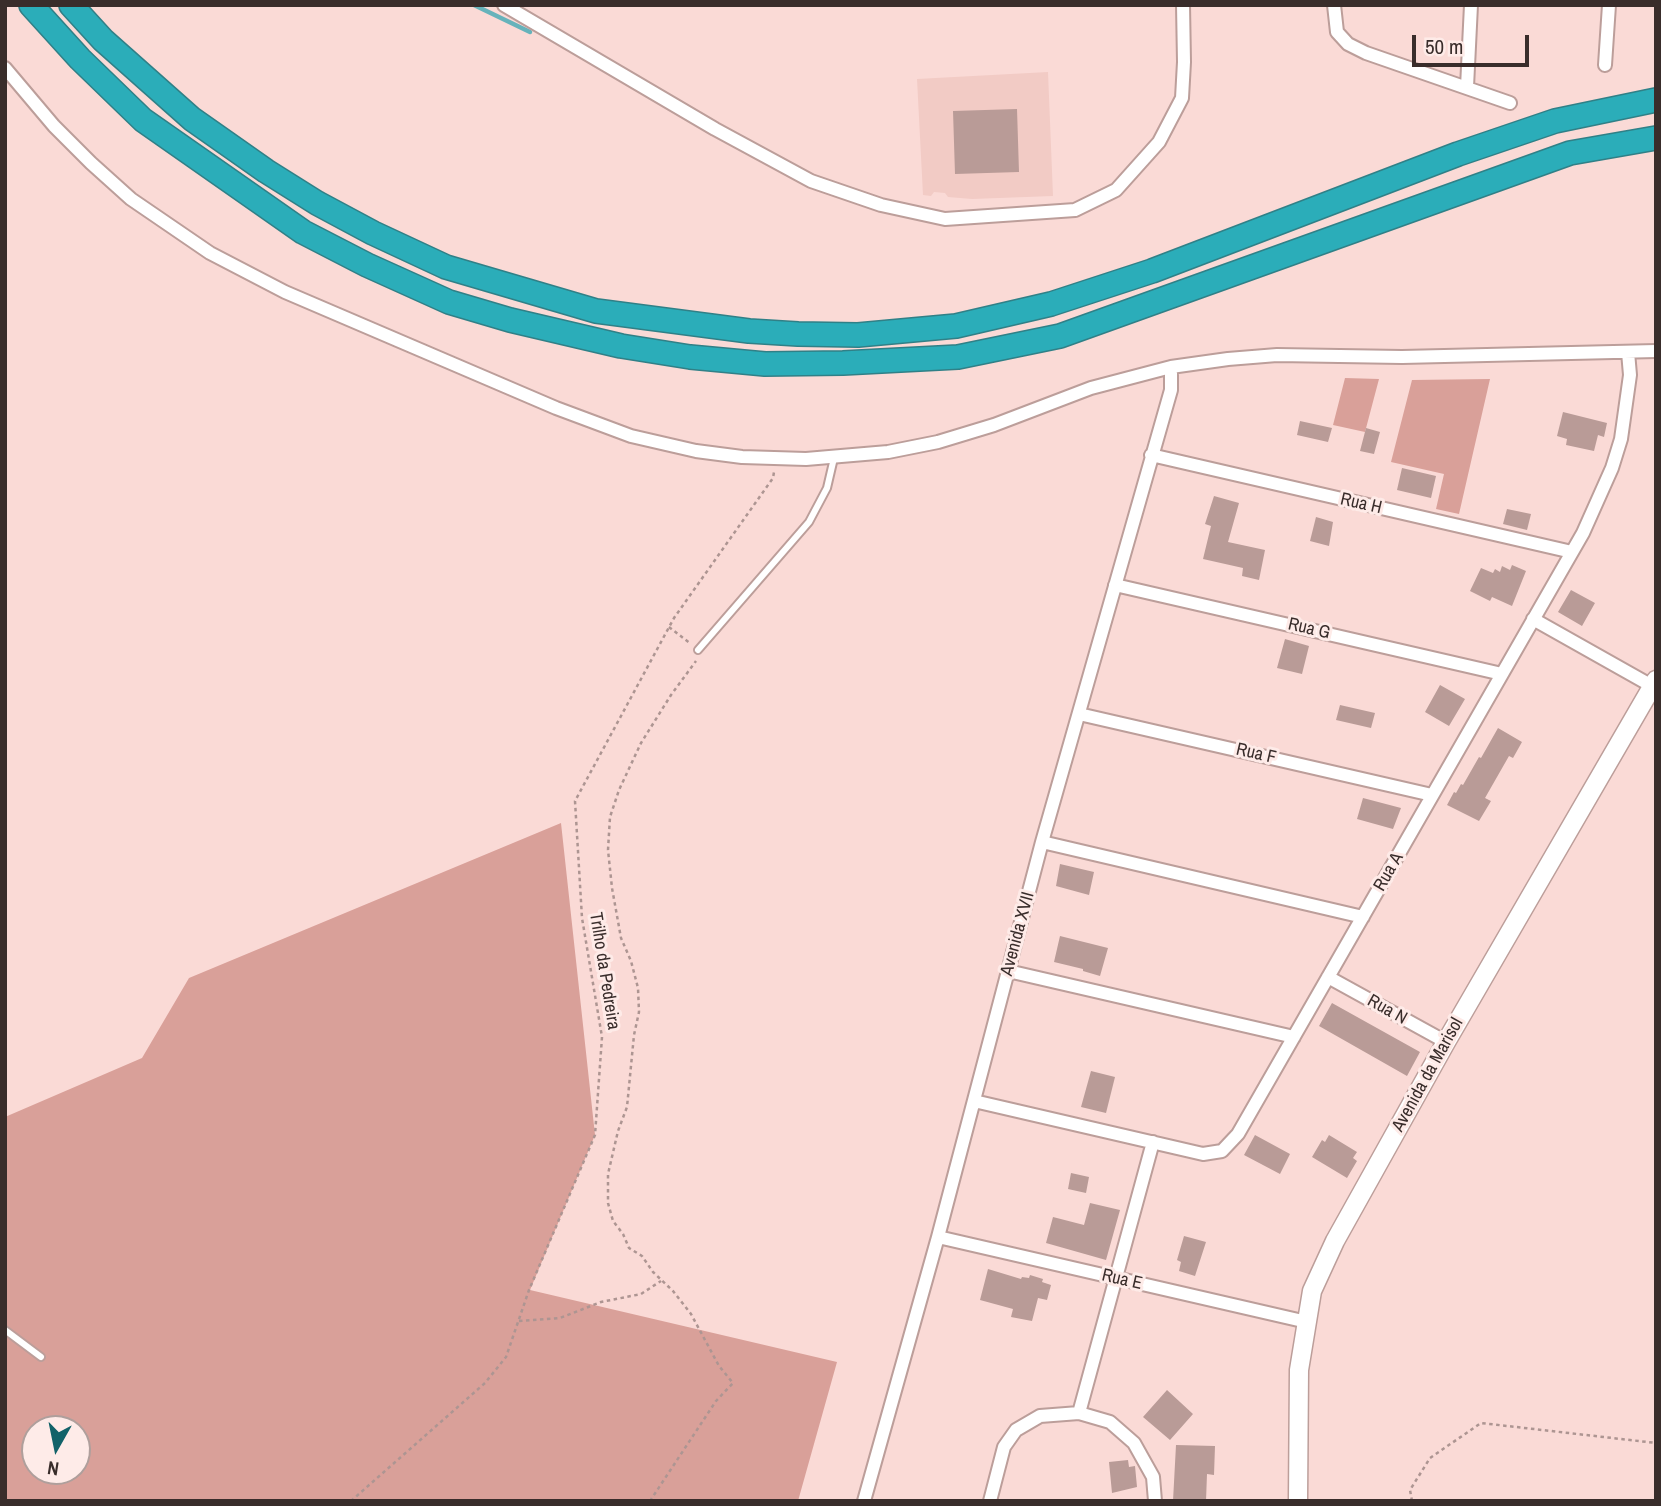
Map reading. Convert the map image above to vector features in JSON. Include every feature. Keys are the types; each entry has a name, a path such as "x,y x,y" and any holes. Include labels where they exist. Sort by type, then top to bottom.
{"highway":[{"path":"31,5 80,59 143,120 303,232 449,302 510,320 621,346 690,357 765,363 843,363 958,357 1060,336 1570,153 1656,138"},
{"path":"71,5 103,40 192,119 266,172 373,233 446,267 596,311 798,334 858,335 956,326 1051,304 1152,271 1470,149 1555,121 1656,100"}],"street":[{"path":"505,5 715,129 811,181 881,205 945,219 1075,210 1116,190 1159,142 1182,98 1183,5"},
{"path":"1334,5 1338,32 1348,44 1366,53 1510,103"},
{"path":"1467,87 1471,5"},
{"path":"1605,65 1609,5"},
{"path":"5,68 54,126 91,163 131,199 210,253 253,276 602,426 696,451 776,459 834,458 888,452 938,442 994,425 1091,388 1171,368 1228,359 1277,355 1402,357 1656,351"},
{"name":"Rua A","path":"974,1101 1203,1154 1222,1151 1238,1135 1572,552 1608,477 1621,439 1630,374 1628,352"},
{"name":"Avenida XVII","path":"864,1501 938,1237 1042,842 1171,390 1171,368"},
{"name":"Rua H","path":"1151,455 1572,552"},
{"name":"Rua G","path":"1115,585 1502,674"},
{"path":"1533,619 1654,683"},
{"name":"Avenida da Marisol","path":"1297,1501 1298,1370 1312,1291 1335,1241 1446,1042 1654,683"},
{"name":"Rua F","path":"1079,714 1433,795"},
{"path":"1042,842 1363,916"},
{"path":"1008,971 1294,1037"},
{"name":"Rua N","path":"1328,977 1446,1042"},
{"path":"1079,1413 1153,1142"},
{"name":"Rua E","path":"938,1237 1307,1322"},
{"path":"990,1501 1004,1447 1016,1430 1040,1416 1079,1413 1110,1422 1134,1443 1153,1477 1155,1501"}],"lane":[{"path":"698,650 809,522 827,488 834,458"},
{"path":"5,1330 41,1357"}],"path":[{"name":"Trilho da Pedreira","path":"351,1501 485,1383 506,1357 595,1135 602,1037 582,918 575,801 669,627 773,478 776,459"},
{"path":"650,1501 716,1401 733,1383 719,1366 691,1314 642,1256 629,1248 613,1221 608,1203 608,1174 618,1131 628,1107 634,1035 639,1012 638,988 621,938 612,888 608,850 610,817 619,790 641,743 671,695 695,665 698,650 669,627"},
{"path":"519,1321 560,1318 601,1302 641,1294 662,1280"},
{"path":"1412,1501 1410,1490 1430,1458 1481,1423 1656,1443"}],"shaded area":[{"path":"1048,72 1053,196 972,199 948,197 945,193 934,192 931,196 923,195 917,79"},
{"path":"1345,378 1379,379 1365,432 1333,425"},
{"path":"1490,379 1459,514 1436,509 1444,474 1391,462 1412,380"},
{"path":"561,823 595,1135 530,1290 837,1362 798,1501 5,1501 5,1117 142,1058 189,978"}],"building":[{"path":"1017,109 1019,172 955,174 953,111"},
{"path":"1563,412 1607,423 1604,437 1598,435 1594,451 1566,445 1567,439 1557,436"},
{"path":"1300,421 1332,428 1328,442 1297,435"},
{"path":"1366,428 1380,432 1374,454 1360,451"},
{"path":"1402,468 1436,476 1431,498 1397,490"},
{"path":"1214,496 1239,503 1228,542 1265,550 1259,580 1242,576 1243,568 1203,559 1211,526 1205,524"},
{"path":"1507,509 1531,514 1527,530 1503,524"},
{"path":"1316,517 1333,522 1329,546 1310,541"},
{"path":"1512,565 1526,571 1512,606 1492,597 1490,601 1470,591 1481,568 1493,573 1495,569 1500,572 1502,566 1510,570"},
{"path":"1571,590 1595,603 1582,626 1558,612"},
{"path":"1285,639 1309,646 1302,674 1277,668"},
{"path":"1440,685 1465,699 1449,726 1425,712"},
{"path":"1340,705 1375,713 1371,728 1336,720"},
{"path":"1498,728 1522,742 1513,758 1509,756 1485,798 1491,801 1479,821 1447,805 1454,792 1463,785 1479,757 1481,758"},
{"path":"1363,798 1401,808 1393,829 1357,819"},
{"path":"1060,864 1094,872 1089,895 1056,886"},
{"path":"1060,936 1108,948 1100,976 1054,962"},
{"path":"1332,1003 1420,1052 1407,1076 1319,1026"},
{"path":"1091,1071 1115,1077 1106,1113 1081,1107"},
{"path":"1255,1135 1290,1154 1280,1174 1244,1155"},
{"path":"1329,1135 1357,1152 1353,1158 1357,1161 1347,1178 1312,1157 1322,1140 1325,1142"},
{"path":"1071,1173 1089,1177 1086,1193 1068,1189"},
{"path":"1090,1203 1120,1210 1106,1260 1046,1243 1053,1217 1084,1225"},
{"path":"1184,1236 1206,1242 1195,1276 1179,1271 1181,1262 1177,1260"},
{"path":"988,1269 1021,1279 1029,1278 1030,1275 1051,1285 1047,1300 1038,1298 1032,1321 1011,1317 1013,1309 980,1300"},
{"path":"1167,1390 1193,1414 1170,1440 1143,1417"},
{"path":"1176,1445 1215,1446 1214,1475 1207,1474 1206,1501 1173,1501"},
{"path":"1128,1460 1129,1467 1135,1466 1137,1487 1112,1493 1109,1462"}],"waterway":[{"path":"474,5 530,32"}]}
